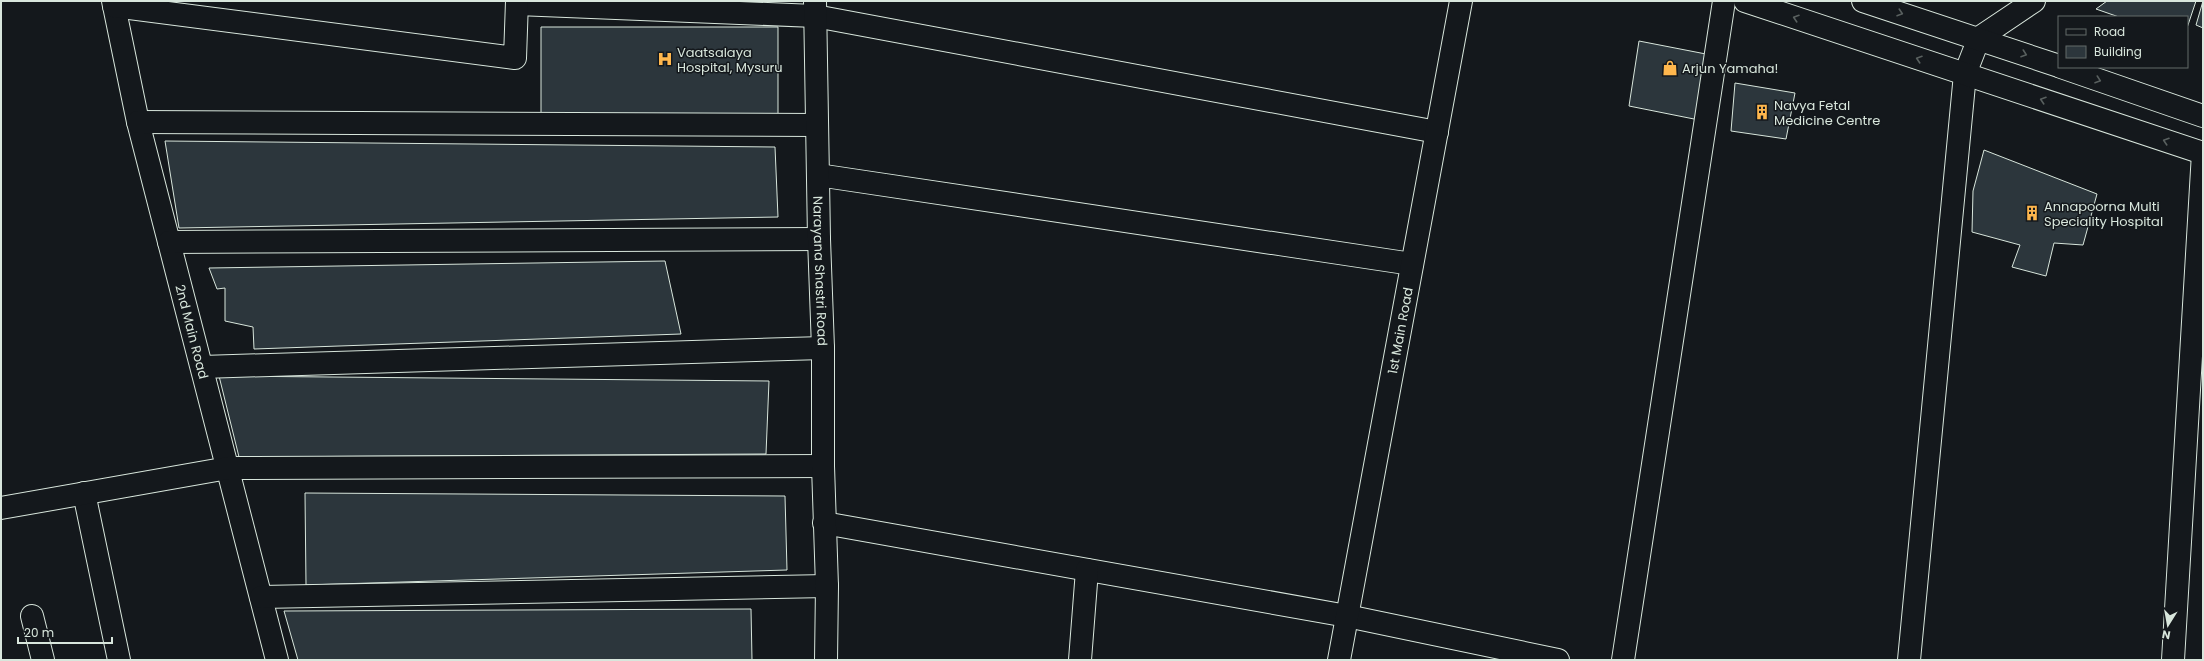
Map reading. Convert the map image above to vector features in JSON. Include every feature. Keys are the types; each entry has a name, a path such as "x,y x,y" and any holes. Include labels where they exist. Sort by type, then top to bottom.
{"street":[{"name":"1st Main Road","path":"1339,660 1461,1"},
{"path":"1623,660 1724,1"},
{"path":"1745,1 2203,153 2173,660"},
{"path":"1863,1 1979,38 2058,66"},
{"path":"1910,660 1965,74 1979,38 2034,1"},
{"path":"113,4 515,58 517,3 815,8 1437,132"},
{"name":"2nd Main Road","path":"113,4 138,122 277,660"},
{"name":"Narayana Shastri Road","path":"815,8 819,239 823,348 823,466 827,586 826,660"},
{"path":"2063,68 2203,116"},
{"path":"138,122 817,125"},
{"path":"818,175 1412,264"},
{"path":"169,242 819,239"},
{"path":"202,367 823,348"},
{"path":"1,508 228,468 823,466"},
{"path":"84,494 119,660"},
{"path":"824,523 1347,616 1558,660"},
{"path":"1080,660 1087,570"},
{"path":"260,597 827,586"},
{"path":"32,616 43,660"}],"building":[{"path":"2107,1 2196,1 2188,25 2188,16 2116,16 2096,9"},
{"path":"2203,1 2203,28 2196,25"},
{"path":"541,27 778,27 778,115 541,116"},
{"path":"1639,41 1711,55 1699,120 1629,106"},
{"name":"Navya Fetal Medicine Centre","path":"1735,83 1795,93 1786,139 1731,131"},
{"path":"165,141 775,147 778,217 179,228"},
{"name":"Annapoorna Multi Speciality Hospital","path":"1984,150 2097,194 2083,245 2054,243 2046,276 2012,267 2020,245 1972,232 1973,191"},
{"path":"665,261 681,334 254,349 253,327 225,321 225,288 217,289 209,268"},
{"path":"219,376 769,381 766,454 239,457"},
{"path":"305,493 785,496 787,570 306,585"},
{"path":"751,609 752,660 298,660 284,611"}],"place":[{"name":"Vaatsalaya Hospital, Mysuru","path":"665,59"},
{"name":"Arjun Yamaha!","path":"1670,68"},
{"name":"Navya Fetal Medicine Centre","path":"1762,112"},
{"name":"Annapoorna Multi Speciality Hospital","path":"2032,213"}]}
